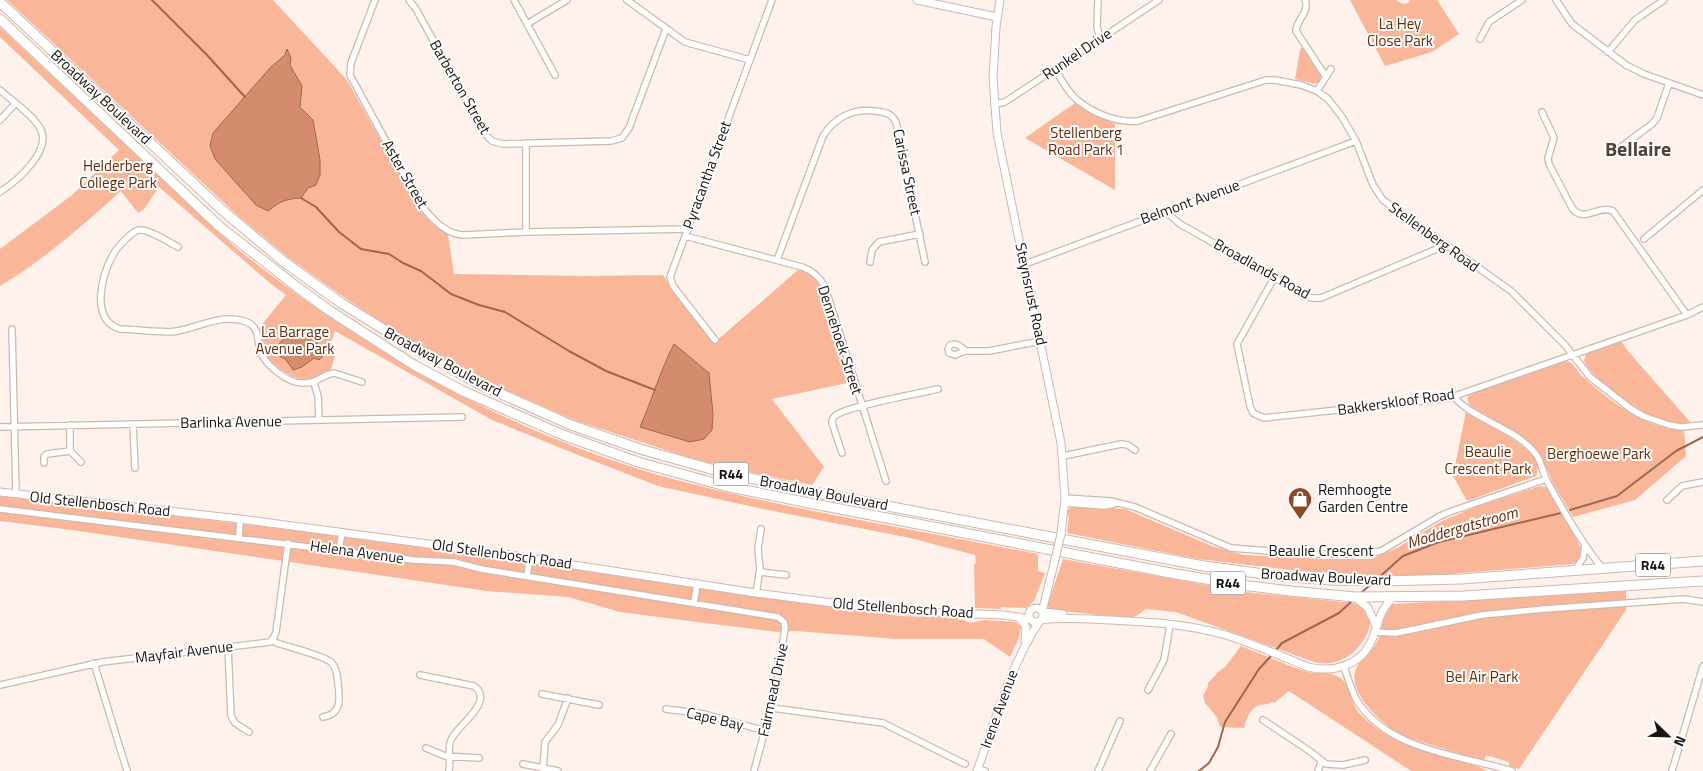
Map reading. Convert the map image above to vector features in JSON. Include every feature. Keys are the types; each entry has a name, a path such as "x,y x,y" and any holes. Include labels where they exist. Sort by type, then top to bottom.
{"main road":[{"name":"Broadway Boulevard","path":"0,2 222,210 283,261 318,286 408,346 479,384 571,424 648,452 718,472 808,491 1223,569 1330,580 1382,581 1461,579 1703,561"},
{"name":"Broadway Boulevard","path":"0,19 219,226 330,311 414,365 463,391 562,435 659,469 725,486 809,504 1219,582 1290,591 1355,597 1464,596 1703,581"}],"street":[{"name":"Aster Street","path":"375,0 351,63 350,76 419,202 430,215 454,234 686,232"},
{"name":"Barberton Street","path":"409,0 416,9 487,138 496,143 503,144 611,141 622,138 629,128 666,29"},
{"path":"514,0 555,75"},
{"path":"527,24 567,0"},
{"path":"627,0 690,44 750,60"},
{"name":"Pyracantha Street","path":"715,340 670,280 671,274 772,0"},
{"path":"917,0 998,17"},
{"name":"Steynsrust Road","path":"1000,0 993,78 997,133 1057,418 1063,456 1065,503 1061,534 1041,617"},
{"path":"1098,0 1097,28 1100,39"},
{"name":"Runkel Drive","path":"994,104 1005,102 1159,0"},
{"path":"1305,0 1306,8 1296,27 1296,31 1326,77"},
{"path":"1480,39 1489,22 1522,0"},
{"path":"1556,0 1572,24 1633,69 1703,95"},
{"path":"1608,52 1635,20 1664,0"},
{"name":"Stellenberg Road","path":"1055,69 1069,90 1082,103 1113,119 1129,122 1138,121 1266,80 1289,82 1316,91 1342,117 1356,141 1373,185 1383,200 1511,291 1565,345 1590,377 1617,399 1643,416 1668,425 1680,427 1703,425"},
{"path":"1316,91 1331,69"},
{"path":"1621,147 1652,124 1657,118 1669,83"},
{"path":"0,90 39,127 44,141 39,153 20,177 0,192"},
{"path":"0,120 15,104"},
{"name":"Carissa Street","path":"777,260 823,136 833,123 855,111 865,110 884,112 891,115 896,122 926,262"},
{"path":"1542,112 1554,138 1548,158 1549,164 1572,208 1582,215 1606,209 1614,211 1687,315"},
{"name":"Belmont Avenue","path":"1025,264 1356,141"},
{"path":"526,143 526,232"},
{"path":"1644,239 1703,190"},
{"name":"Broadlands Road","path":"1165,211 1180,224 1311,298 1321,298 1446,245"},
{"path":"178,247 142,230 133,233 117,248 112,256 101,289 102,313 112,325 120,328 175,332 214,320 244,321 254,328 259,337 260,350 263,357 282,376 296,382 314,383 334,373 362,382"},
{"name":"Dennehoek Street","path":"686,232 808,269 817,275 823,283 886,481"},
{"path":"870,262 872,250 878,242 920,234"},
{"name":"Bakkerskloof Road","path":"1274,278 1237,344 1250,406 1253,413 1258,417 1264,418 1453,396 1687,315 1703,307"},
{"path":"12,329 16,494"},
{"path":"965,351 989,351 1041,341"},
{"path":"314,383 318,396 319,420"},
{"path":"842,453 832,423 837,414 862,406 938,389"},
{"path":"1453,396 1464,406 1529,447 1540,460 1546,479 1585,546 1604,569"},
{"name":"Barlinka Avenue","path":"0,427 462,417"},
{"path":"134,424 135,468"},
{"path":"70,425 70,451 81,462"},
{"path":"1063,456 1121,444 1128,445 1135,450"},
{"path":"44,463 47,454 70,451"},
{"name":"Beaulie Crescent","path":"1065,503 1110,501 1135,507 1231,548 1306,554 1373,554 1389,547 1440,516 1546,479"},
{"path":"1667,500 1682,486 1703,482"},
{"name":"Old Stellenbosch Road","path":"0,492 342,532 530,558 756,593 885,609 1004,614 1030,619 1034,622 1041,617"},
{"name":"Helena Avenue","path":"0,509 414,560 454,562 481,569 771,615"},
{"path":"238,538 240,519"},
{"path":"756,593 759,572 758,548 761,529"},
{"path":"339,550 342,532"},
{"path":"288,543 276,632 272,640 326,659 335,667 340,697 339,705 334,713 323,717"},
{"path":"1574,570 1583,558 1585,546"},
{"path":"527,576 530,558"},
{"path":"759,572 786,575"},
{"path":"694,604 697,584"},
{"name":"Steynsrust Road","path":"1032,609 1047,587"},
{"path":"1355,597 1368,608 1375,629"},
{"path":"1041,617 1170,625 1207,630 1226,635 1317,669 1330,670 1344,667 1367,649 1383,610 1394,597"},
{"path":"1375,629 1396,633 1482,615 1544,608 1684,600 1703,602"},
{"path":"1032,609 1040,609 1041,617"},
{"name":"Old Stellenbosch Road","path":"1004,614 1032,609"},
{"name":"Irene Avenue","path":"1024,645 1032,609"},
{"name":"Fairmead Drive","path":"754,771 780,673 785,627 781,619 771,615"},
{"path":"1019,617 1026,627 1024,645"},
{"path":"1041,617 1082,617 1090,619"},
{"name":"Irene Avenue","path":"980,770 998,706 1024,645 1041,617"},
{"path":"1032,632 1048,623 1074,619"},
{"path":"1148,690 1164,660 1170,625"},
{"name":"Mayfair Avenue","path":"0,685 94,663 267,643 272,640"},
{"path":"228,647 232,716 235,723 249,732"},
{"path":"94,663 127,771"},
{"path":"1672,771 1703,666"},
{"path":"1344,667 1357,701 1375,722 1390,733 1413,744 1500,770 1512,771"},
{"path":"420,675 474,686 480,692 476,711 453,736 450,744 449,771"},
{"path":"542,694 599,705"},
{"path":"543,770 545,742 558,725 568,698"},
{"path":"772,708 883,723 965,764"},
{"name":"Cape Bay","path":"666,709 704,714 765,731"},
{"path":"1263,720 1326,764 1335,765 1366,760"},
{"path":"1098,771 1120,721"},
{"path":"1150,771 1171,734"},
{"path":"426,748 441,755 479,758"},
{"path":"1318,771 1321,762"},
{"path":"1480,763 1492,771"},
{"path":"523,764 543,770 558,771"}],"green space":[{"path":"7,0 273,0 347,80 421,212 448,235 454,274 663,275 714,343 798,270 809,274 818,281 822,288 852,382 772,399 824,467 812,485 690,458 574,420 503,389 403,336 289,258 237,215"},
{"name":"La Hey Close Park","path":"1350,0 1396,0 1402,4 1408,3 1410,0 1437,0 1459,34 1432,52 1385,66"},
{"path":"0,27 235,247 334,320 386,353 439,383 493,411 549,436 606,458 665,477 803,509 1038,554 1038,571 1045,573 1034,601 1026,608 975,608 975,555 910,538 658,486 492,420 335,331 331,342 335,355 331,370 310,378 303,379 291,376 264,354 259,328 286,295 159,187 144,209 138,213 121,191 48,253 0,286 0,249 72,195 119,150 0,37"},
{"path":"1303,46 1321,74 1320,81 1315,84 1295,79 1300,50"},
{"name":"Stellenberg Road Park 1","path":"1075,103 1083,109 1115,124 1115,190 1025,138"},
{"name":"Berghoewe Park","path":"1621,341 1691,423 1668,421 1648,414 1600,380 1589,369 1584,361 1586,354"},
{"name":"Berghoewe Park","path":"1566,361 1571,363 1582,376 1604,395 1642,420 1670,429 1684,430 1686,456 1635,500 1573,517 1553,483 1540,454 1533,445 1472,407 1467,398 1472,392"},
{"name":"Beaulie Crescent Park","path":"1466,411 1523,447 1535,461 1538,468 1536,476 1467,501 1453,476"},
{"path":"1540,486 1545,487 1549,491 1580,546 1580,556 1573,564 1438,575 1365,575 1309,572 1198,559 1067,533 1068,510 1072,506 1125,509 1212,546 1244,555 1323,559 1371,559 1397,548 1440,522 1475,507"},
{"path":"0,495 351,537 899,616 958,618 958,620 970,623 984,620 1016,622 1021,627 1019,637 1010,657 984,639 896,639 796,631 778,632 620,612 568,597 487,591 0,521"},
{"path":"1063,559 1245,592 1353,603 1363,607 1369,614 1368,632 1357,649 1349,656 1341,660 1325,663 1314,662 1176,612 1146,609 1136,616 1128,618 1052,610 1048,607 1048,604"},
{"name":"Bel Air Park","path":"1626,591 1626,610 1519,769 1509,766 1509,762 1486,755 1484,761 1402,736 1368,707 1356,688 1354,678 1356,669 1377,643 1384,615 1393,604"},
{"path":"1241,646 1305,671 1331,674 1339,677 1346,684 1354,705 1361,715 1387,735 1417,749 1487,771 1411,771 1289,691 1274,703 1256,706 1249,714 1244,728 1220,727 1217,717 1205,703 1203,696 1208,683 1225,667"}],"shaded area":[{"path":"287,49 291,58 290,65 302,86 300,107 313,120 320,160 320,175 316,185 308,188 301,198 283,201 268,211 256,205 215,159 210,146 213,133 270,68 285,55"},
{"path":"295,332 305,334 314,339 323,356 319,360 314,358 302,367 293,370 286,360 275,353 283,340"},
{"path":"674,344 709,373 713,414 712,430 704,439 690,442 640,427"}],"waterway":[{"path":"152,0 207,55 245,97"},
{"path":"301,198 316,207 339,232 361,249 389,254 421,271 451,294 479,305 505,312 606,371 655,390"},
{"name":"Moddergatstroom","path":"1570,510 1617,496 1676,451 1703,437"},
{"name":"Moddergatstroom","path":"1378,578 1403,556 1439,542 1561,513"},
{"name":"Moddergatstroom","path":"1360,594 1371,584"},
{"name":"Moddergatstroom","path":"1276,650 1282,643 1339,613 1353,600"},
{"name":"Moddergatstroom","path":"1199,771 1209,763 1218,747 1225,722 1259,669 1271,656"}],"place":[{"name":"Remhoogte Garden Centre","path":"1300,520"}],"district":[{"name":"Bellaire","path":"1638,149"}],"park label":[{"name":"Helderberg College Park","path":"118,174"},
{"name":"La Barrage Avenue Park","path":"295,340"}]}
